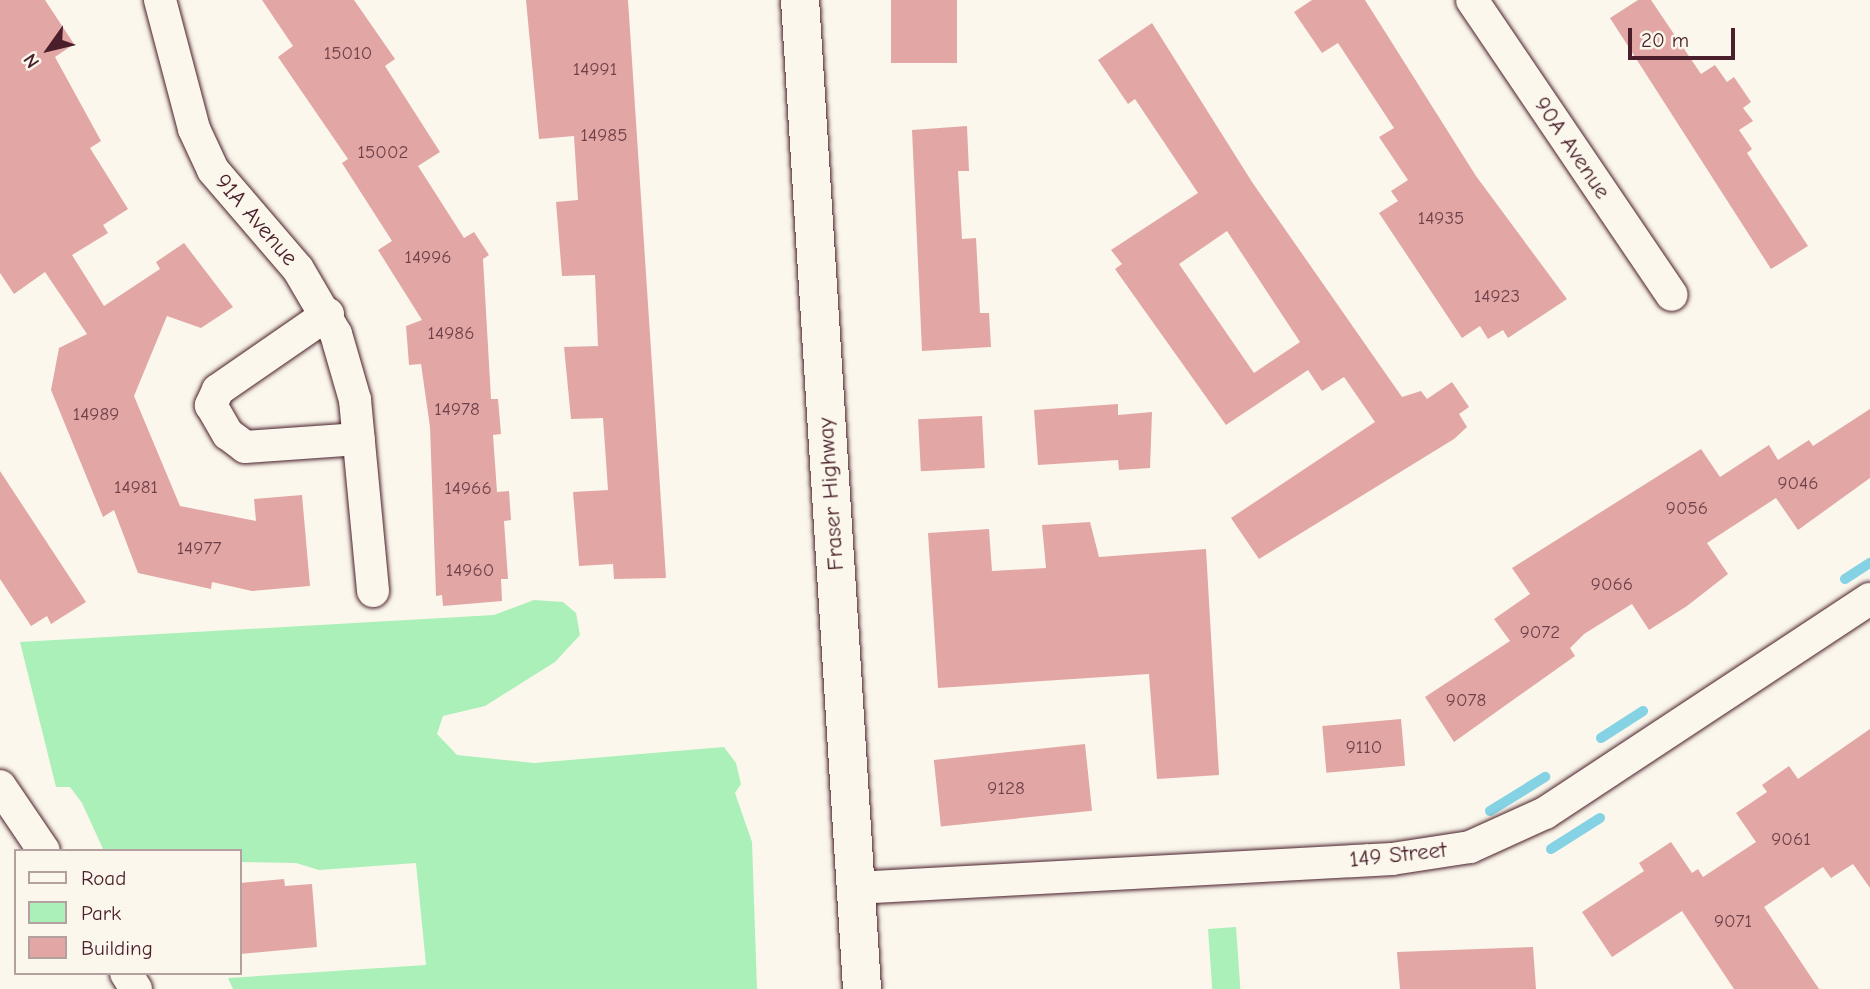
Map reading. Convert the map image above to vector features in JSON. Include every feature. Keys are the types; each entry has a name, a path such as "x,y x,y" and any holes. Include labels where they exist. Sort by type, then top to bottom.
{"main road":[{"name":"Fraser Highway","path":"800,0 862,989"}],"street":[{"name":"91A Avenue","path":"160,0 194,129 213,170 249,219 298,269 328,314 347,365 359,439 373,591"},
{"name":"90A Avenue","path":"1472,0 1672,295"},
{"path":"328,314 218,390 211,405 228,434 245,447 359,439"},
{"name":"149 Street","path":"855,888 1392,859 1470,847 1545,813 1870,600"},
{"path":"0,786 43,849"}],"green space":[{"path":"534,600 563,602 576,613 580,635 555,662 485,706 443,716 437,734 457,755 534,763 724,747 736,763 741,784 735,793 752,842 757,989 233,989 228,978 426,965 416,863 319,870 296,863 242,862 242,849 103,849 82,803 70,787 56,787 20,642 494,615"},
{"path":"1236,927 1240,989 1212,989 1208,929"}],"building":[{"path":"0,0 45,0 74,44 55,57 101,141 90,148 128,209 103,225 108,233 72,255 104,306 160,269 156,262 184,243 233,307 201,328 167,316 134,396 180,506 256,521 254,499 302,495 310,586 252,591 212,582 211,589 138,573 114,510 103,517 51,390 59,348 87,334 45,272 14,294 0,273"},
{"path":"262,0 354,0 395,59 385,66 440,152 418,166 464,238 474,232 489,255 483,259 491,399 498,399 501,434 493,435 497,492 509,491 511,520 504,521 508,579 501,579 502,601 443,606 442,595 436,596 430,427 421,364 409,365 406,326 422,320 378,250 392,241 342,163 348,159 278,57 293,46"},
{"path":"526,0 628,0 666,578 614,579 613,564 579,566 573,492 608,490 603,418 571,419 564,347 598,346 595,275 562,276 556,202 578,200 574,136 539,139"},
{"path":"891,0 957,0 957,63 891,63"},
{"path":"1312,0 1365,0 1476,176 1567,299 1508,338 1503,330 1488,339 1480,326 1462,338 1379,213 1398,201 1391,191 1408,180 1379,137 1394,128 1338,43 1322,53 1294,12"},
{"path":"1638,0 1651,0 1701,74 1715,65 1727,82 1734,77 1751,102 1743,108 1753,121 1739,130 1752,149 1747,153 1808,246 1771,269 1610,18"},
{"path":"1152,23 1252,182 1402,397 1421,391 1427,399 1452,382 1469,407 1459,414 1467,427 1454,439 1259,559 1231,518 1375,422 1344,377 1322,391 1308,370 1226,425 1115,269 1122,264 1111,250 1198,193 1135,99 1128,104 1098,60","holes":["1227,231 1300,342 1254,373 1179,264"]},
{"path":"967,126 969,171 958,171 962,239 976,238 980,313 989,313 991,347 922,351 912,130"},
{"path":"1118,404 1118,415 1152,412 1150,468 1119,470 1118,460 1038,465 1034,410"},
{"path":"1870,409 1870,478 1798,530 1776,498 1707,543 1728,574 1687,606 1649,630 1632,604 1584,634 1570,648 1575,656 1454,742 1425,697 1510,641 1494,619 1530,594 1512,568 1701,449 1720,477 1769,445 1778,460 1809,440 1813,446"},
{"path":"982,416 985,468 921,471 918,419"},
{"path":"0,471 86,602 51,624 47,616 31,626 0,579"},
{"path":"1090,522 1099,557 1206,549 1219,775 1157,779 1149,674 938,688 928,533 989,529 992,571 1046,568 1042,525"},
{"path":"1401,719 1405,766 1326,773 1322,726"},
{"path":"1870,729 1870,888 1853,864 1831,878 1823,867 1764,907 1819,989 1734,989 1682,911 1612,957 1582,912 1644,871 1639,863 1671,842 1692,873 1698,869 1703,877 1756,842 1736,813 1767,792 1762,785 1789,766 1798,779"},
{"path":"1085,744 1092,811 941,827 934,760"},
{"path":"284,879 285,886 312,884 317,947 242,954 242,883"},
{"path":"1533,947 1536,989 1400,989 1397,952"}],"waterway":[{"path":"1845,579 1870,563"},
{"path":"1601,738 1643,711"},
{"path":"1490,811 1545,777"},
{"path":"1551,849 1600,818"}]}
